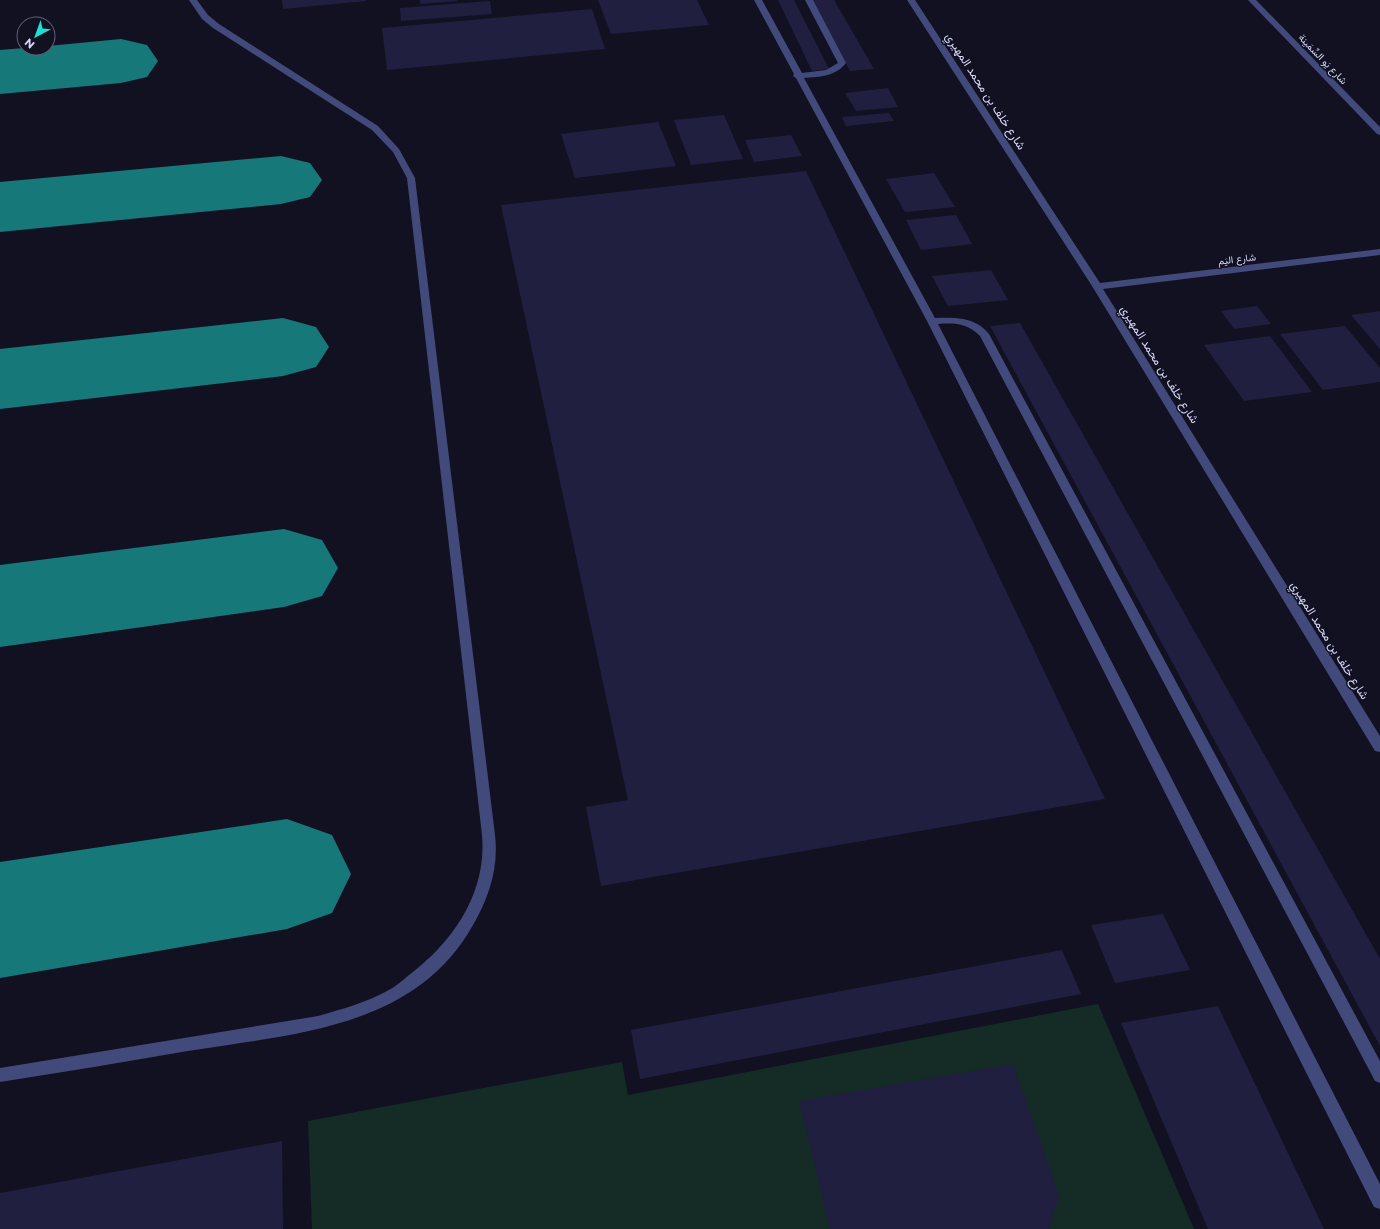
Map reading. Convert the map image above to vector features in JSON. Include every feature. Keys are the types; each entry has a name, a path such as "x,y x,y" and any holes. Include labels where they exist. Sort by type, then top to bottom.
{"street":[{"path":"0,1075 318,1023 356,1012 393,996 426,972 452,945 460,934 472,916 484,884 490,854 411,178 403,160 391,143 375,128 216,26 205,17 193,0"},
{"path":"758,0 797,76 932,321 1380,1201"},
{"path":"797,76 830,72 836,70 842,63 809,0"},
{"name":"شارع خلف بن محمد المهيري","path":"911,0 1096,286 1380,747"},
{"name":"شارع يَو السِّمَينة","path":"1252,0 1380,132"},
{"name":"شارع اليَم","path":"1096,286 1380,252"},
{"path":"932,321 963,320 972,324 984,334 1380,1076"}],"green space":[{"path":"1098,1004 1194,1229 312,1229 308,1121 622,1062 628,1095"}],"building":[{"path":"282,0 366,0 366,1 283,9"},
{"path":"420,0 457,0 457,1 420,4"},
{"path":"598,0 697,0 709,25 611,34"},
{"path":"778,0 794,0 829,69 812,71"},
{"path":"812,0 834,0 874,69 850,71"},
{"path":"490,1 492,14 401,21 400,8"},
{"path":"592,9 605,49 387,70 382,28"},
{"path":"888,88 898,107 856,111 845,93"},
{"path":"889,113 894,121 846,126 842,117"},
{"path":"724,115 743,159 691,165 674,120"},
{"path":"658,122 676,166 575,178 561,134"},
{"path":"791,135 802,156 754,162 745,140"},
{"path":"806,171 1105,799 601,886 586,807 628,800 501,205"},
{"path":"934,173 955,207 905,212 886,179"},
{"path":"956,215 972,244 921,250 906,220"},
{"path":"991,270 1008,300 948,306 932,276"},
{"path":"1257,306 1271,324 1234,329 1221,311"},
{"path":"1380,311 1380,349 1351,315"},
{"path":"1020,323 1380,959 1380,1046 990,326"},
{"path":"1345,326 1380,368 1380,382 1323,390 1280,334"},
{"path":"1270,336 1312,392 1244,401 1204,345"},
{"path":"1163,914 1190,970 1115,983 1091,925"},
{"path":"1062,950 1081,994 640,1079 631,1030"},
{"path":"1218,1006 1324,1229 1208,1229 1121,1023"},
{"path":"1013,1064 1059,1195 1049,1229 830,1229 799,1101"},
{"path":"282,1141 283,1229 0,1229 0,1193"}],"taxiway":[{"path":"0,72 121,61"},
{"path":"0,207 281,180"},
{"path":"0,379 283,347"},
{"path":"0,606 284,568"},
{"path":"0,920 287,874"}]}
